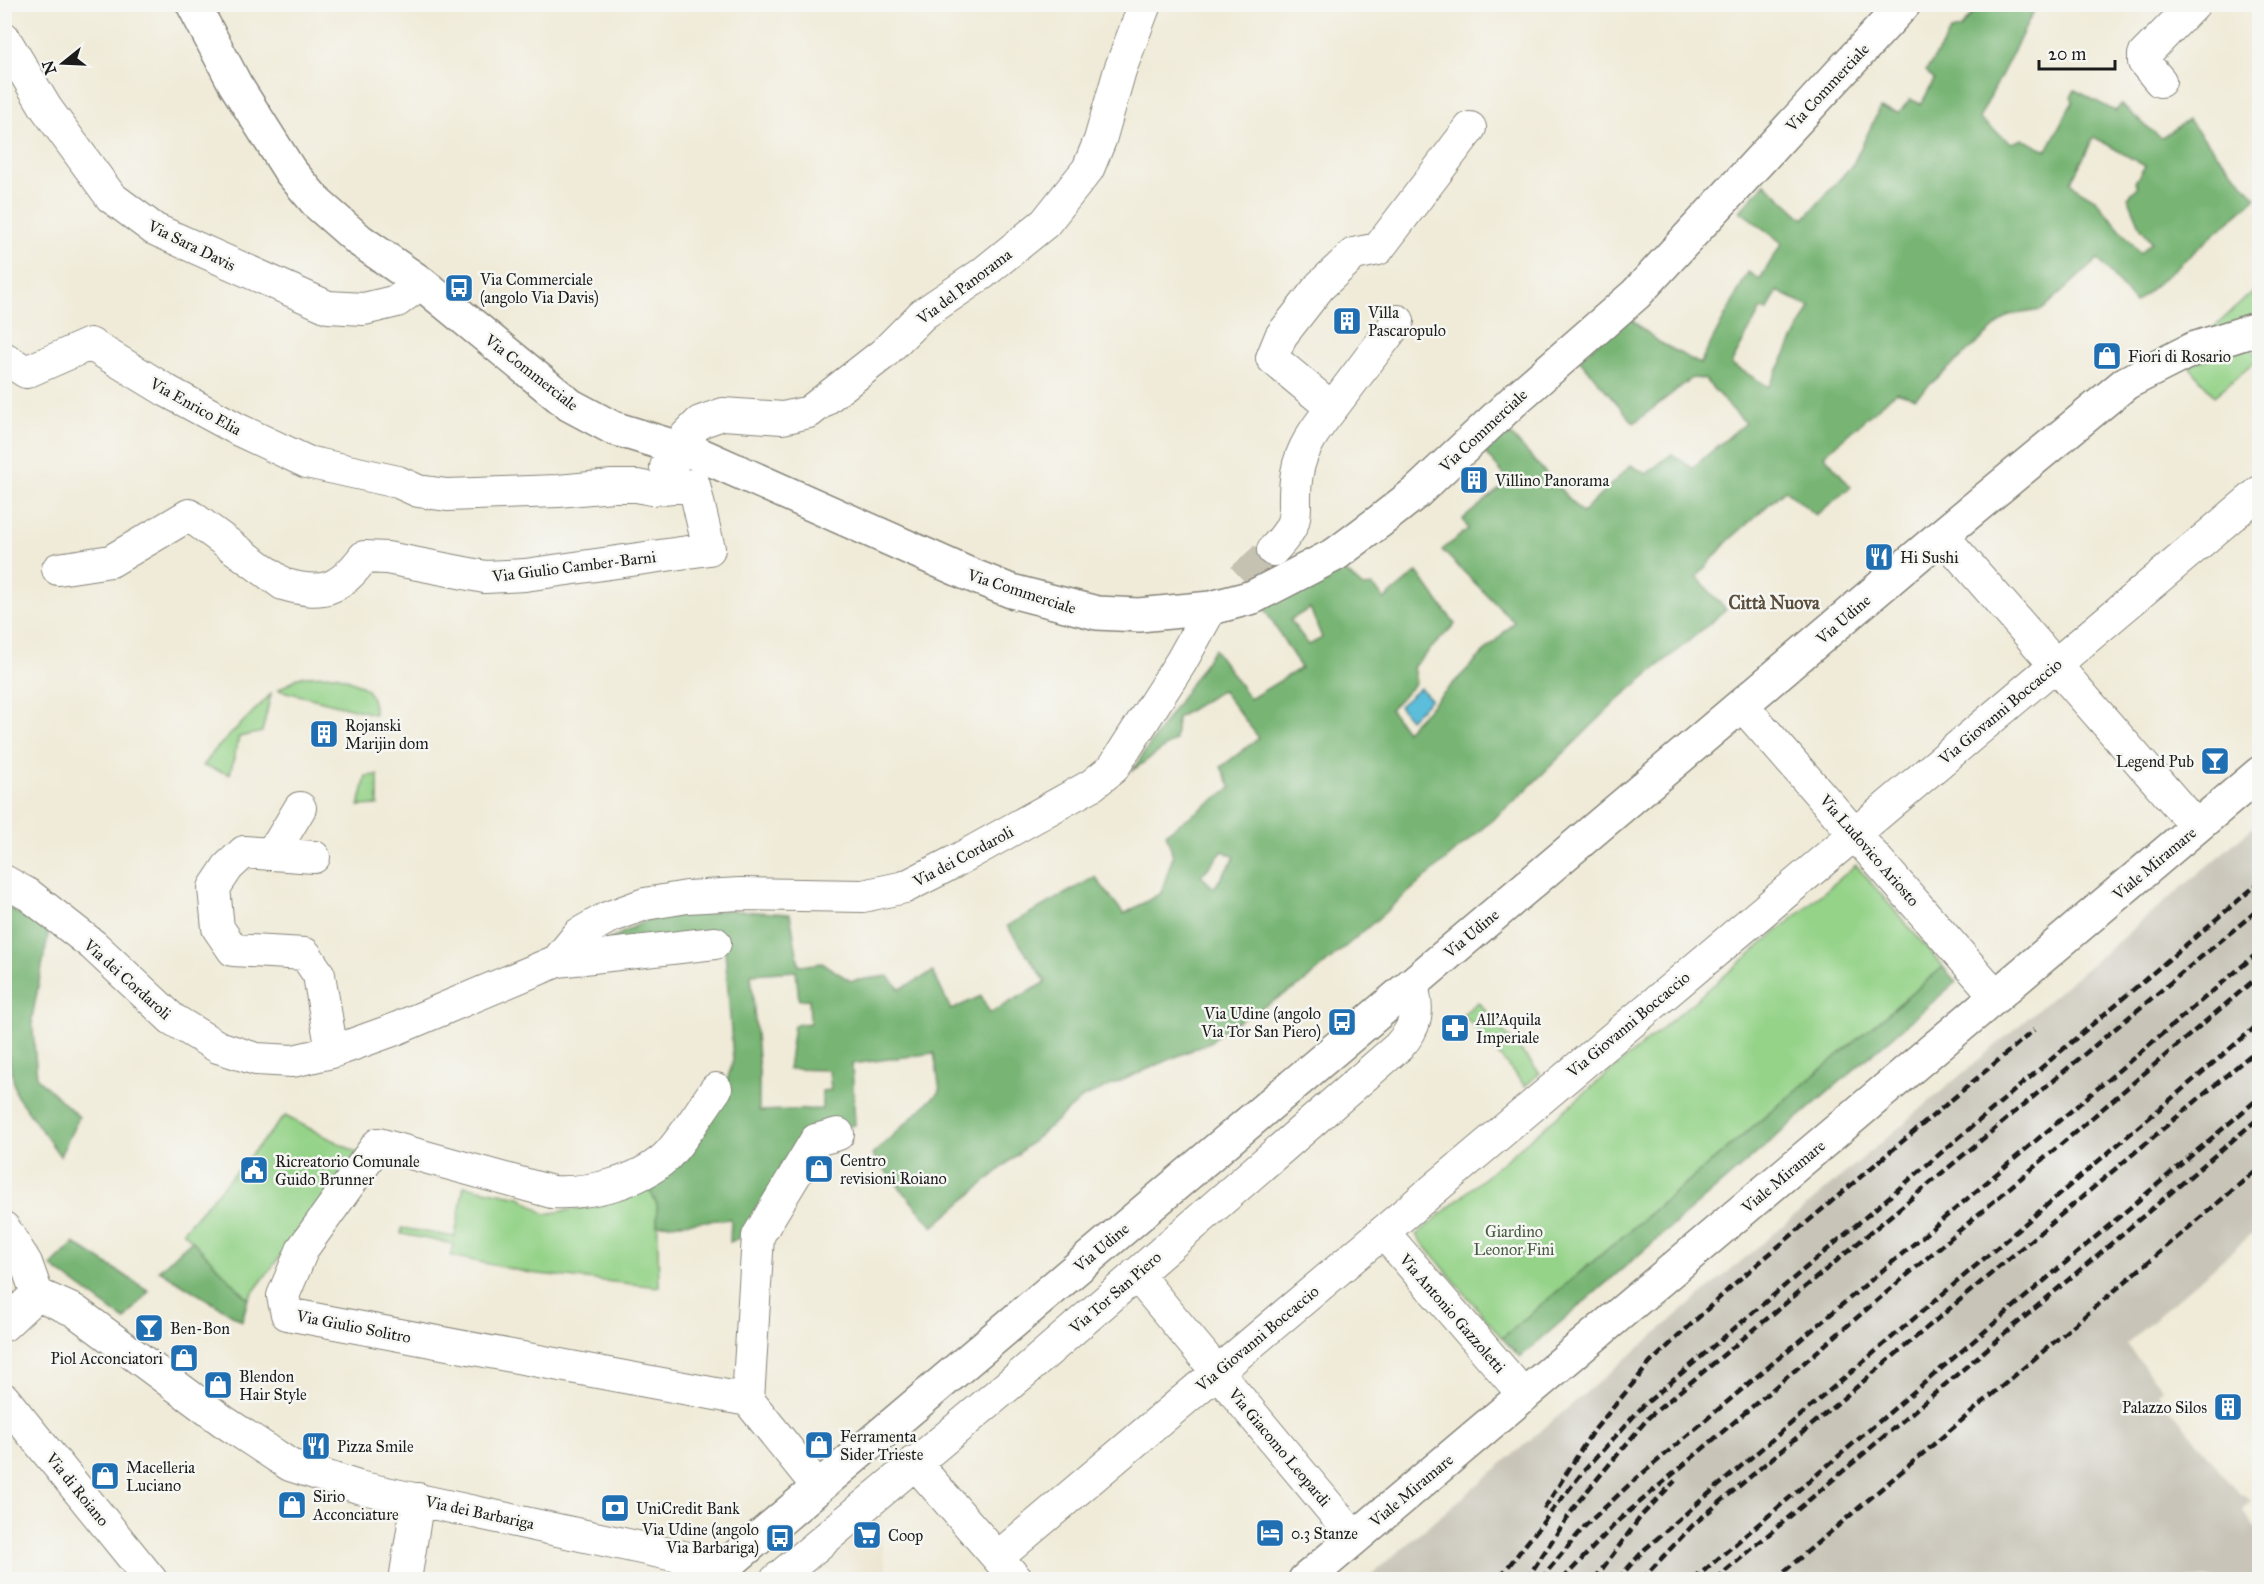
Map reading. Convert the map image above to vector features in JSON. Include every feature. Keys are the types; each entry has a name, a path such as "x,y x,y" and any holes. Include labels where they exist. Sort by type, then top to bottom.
{"main road":[{"name":"Via Commerciale","path":"193,4 235,84 290,171 318,204 359,240 421,283 570,405 614,428 720,464 966,573 1055,604 1097,613 1139,615 1211,608 1243,589 1295,576 1336,554 1418,491 1518,397 1636,294 1904,4"},
{"name":"Via Udine","path":"717,1573 1942,535 2126,383 2193,349 2259,328"},
{"name":"Viale Miramare","path":"1305,1580 2259,773"}],"street":[{"name":"Via del Panorama","path":"680,449 686,436 700,422 723,414 783,418 809,412 883,354 922,314 982,274 1045,223 1088,169 1100,140 1120,70 1145,4"},
{"path":"2160,81 2144,62 2144,56 2194,4"},
{"name":"Via Sara Davis","path":"4,38 46,108 111,197 154,229 328,307 364,309 397,301 421,283"},
{"path":"1332,408 1272,358 1281,336 1320,286 1354,254 1378,249 1470,128"},
{"path":"1273,549 1291,532 1296,513 1299,464 1313,433 1398,321"},
{"name":"Via Enrico Elia","path":"4,358 26,372 90,344 198,408 307,462 398,482 418,491 447,495 558,491 612,486 637,486 652,489 694,484"},
{"name":"Via Enrico Elia","path":"398,482 567,469 650,474 671,466 680,449"},
{"path":"694,484 720,464"},
{"name":"Via Giulio Camber-Barni","path":"58,569 111,561 189,515 283,585 302,590 330,589 348,577 364,557 387,558 484,577 525,575 709,549 694,484"},
{"name":"Via Giovanni Boccaccio","path":"1007,1568 1217,1372 2259,491"},
{"path":"1942,535 2196,826"},
{"name":"Via dei Cordaroli","path":"557,961 579,934 607,918 645,904 687,897 740,894 863,896 904,887 954,862 1092,785 1113,768 1181,662 1211,608"},
{"name":"Via Ludovico Ariosto","path":"1742,705 1996,996"},
{"path":"268,854 279,843 300,808"},
{"path":"314,857 244,852 228,867 214,888 219,928 233,950 305,954 319,975 332,1052"},
{"name":"Via dei Cordaroli","path":"4,881 29,895 93,945 172,1019 218,1047 256,1059 293,1061 332,1052 404,1026 557,961 715,943"},
{"name":"Via Tor San Piero","path":"776,1580 1023,1373 1405,1040 1416,1021 1418,1006 1411,984"},
{"name":"Via Giulio Solitro","path":"716,1089 666,1156 646,1171 622,1181 573,1193 552,1192 378,1144 303,1248 284,1296 287,1314 748,1400"},
{"path":"818,1487 748,1400 758,1236 816,1140 838,1134"},
{"path":"4,1228 26,1263 37,1294 4,1325"},
{"name":"Via Antonio Gazzoletti","path":"1383,1232 1524,1395"},
{"name":"Via Giacomo Leopardi","path":"1136,1274 1354,1538"},
{"name":"Via dei Barbariga","path":"37,1294 75,1311 223,1421 290,1465 358,1487 418,1499 717,1573"},
{"name":"Via di Roiano","path":"4,1399 151,1580"},
{"path":"914,1462 1007,1568"},
{"path":"405,1580 418,1499"}],"shaded area":[{"path":"2259,822 2259,1228 2126,1344 2162,1389 2158,1393 2220,1471 2241,1495 2243,1494 2251,1501 2242,1511 2259,1531 2259,1579 1366,1579"},
{"name":"Coop","path":"877,1515 888,1579 832,1579 830,1572 820,1565"}],"green space":[{"path":"1979,5 2037,5 1979,119 2012,143 2022,139 2047,150 2073,101 2071,96 2075,90 2115,111 2121,105 2161,138 2188,120 2256,198 2135,303 2098,259 2042,310 2009,315 1915,398 1896,392 1824,455 1851,487 1816,515 1785,490 1727,542 1697,577 1726,610 1620,698 1520,796 1301,985 1225,1029 1212,1041 1084,1097 933,1227 872,1155 940,1091 934,1053 852,1064 855,1125 812,1134 752,1233 730,1242 731,1219 657,1225 657,1204 647,1186 723,1095 733,1060 724,936 593,948 649,919 728,910 790,914 799,966 822,963 851,981 888,976 900,989 933,972 951,1010 981,996 990,1013 1046,982 1007,926 1095,877 1124,914 1161,893 1173,856 1166,833 1231,788 1221,767 1259,738 1222,690 1177,718 1175,740 1132,771 1214,649 1250,699 1301,668 1263,607 1340,567 1363,587 1373,586 1385,599 1417,572 1455,624 1413,667 1416,683 1390,709 1406,731 1514,622 1442,550 1468,529 1463,519 1509,481 1481,448 1504,427 1582,513 1631,465 1646,474 1672,454 1692,468 1745,423 1704,379 1692,378 1634,423 1579,359 1627,316 1659,342 1700,364 1748,272 1760,279 1782,243 1740,211 1765,183 1804,219 1853,164 1880,108 1899,113 1910,99 1921,104 1934,80 1926,71 1951,31 1960,29","holes":["2094,137 2145,166 2135,182 2138,187 2128,197 2141,228 2152,242 2140,253 2095,199 2076,188 2071,182","1777,291 1810,307 1769,387 1731,364 1761,309 1768,310","1310,608 1322,638 1309,645 1290,620","1223,851 1235,857 1214,888 1201,876","796,971 799,1000 809,999 810,1023 794,1025 788,1069 829,1070 831,1090 822,1091 822,1109 759,1111 759,1070 751,974"]},
{"path":"2259,286 2259,317 2209,332"},
{"path":"2247,343 2259,359 2214,396 2189,366"},
{"path":"336,675 364,687 372,697 374,714 278,690 301,676"},
{"path":"271,694 262,732 239,737 230,774 203,766 215,750"},
{"path":"378,775 378,805 359,806 366,776"},
{"name":"Giardino Leonor Fini","path":"1856,865 1943,967 1502,1338 1416,1235"},
{"path":"4,905 49,931 32,1018 37,1078 79,1117 60,1156 16,1095 4,1031"},
{"path":"1943,967 1956,982 1520,1357 1502,1338"},
{"path":"1478,1002 1540,1073 1525,1086 1463,1014"},
{"path":"285,1116 358,1153 248,1299 183,1231"},
{"path":"464,1186 520,1197 545,1214 600,1205 647,1186 657,1204 659,1287 530,1273 451,1256 453,1244 401,1234 402,1228 455,1237"},
{"path":"192,1240 248,1299 242,1321 159,1270"},
{"path":"74,1243 149,1291 125,1320 51,1266"}],"water":[{"path":"1420,688 1431,699 1410,719 1399,706"}],"tunnel":[{"path":"1242,579 1273,550"}],"railway":[{"path":"1500,1577 1582,1473 1643,1406 2260,882"},
{"path":"1526,1580 1578,1502 1649,1417 2260,908"},
{"path":"1540,1580 1585,1526 1630,1484 2260,951"},
{"path":"1562,1580 1620,1519 2260,975"},
{"path":"1617,1580 1645,1549 1705,1497 2260,1023"},
{"path":"1544,1509 1591,1434 1650,1363 1734,1284 2034,1030"},
{"path":"1641,1580 1693,1525 2260,1047"},
{"path":"1693,1580 2260,1097"},
{"path":"1715,1580 2260,1117"},
{"path":"1774,1580 2260,1167"},
{"path":"1594,1580 1642,1515 1675,1481"}],"place":[{"name":"Via Commerciale (angolo Via Davis)","path":"459,288"},
{"name":"Villa Pascaropulo","path":"1347,321"},
{"name":"Fiori di Rosario","path":"2107,356"},
{"name":"Villino Panorama","path":"1474,480"},
{"name":"Hi Sushi","path":"1879,557"},
{"name":"Rojanski Marijin dom","path":"324,734"},
{"name":"Legend Pub","path":"2215,761"},
{"name":"Via Udine (angolo Via Tor San Piero)","path":"1342,1022"},
{"name":"All'Aquila Imperiale","path":"1455,1028"},
{"name":"Centro revisioni Roiano","path":"819,1169"},
{"name":"Ricreatorio Comunale Guido Brunner","path":"254,1170"},
{"name":"Ben-Bon","path":"149,1328"},
{"name":"Piol Acconciatori","path":"184,1358"},
{"name":"Blendon Hair Style","path":"218,1385"},
{"name":"Palazzo Silos","path":"2228,1407"},
{"name":"Ferramenta Sider Trieste","path":"819,1445"},
{"name":"Pizza Smile","path":"316,1446"},
{"name":"Macelleria Luciano","path":"105,1476"},
{"name":"Sirio Acconciature","path":"292,1505"},
{"name":"UniCredit Bank","path":"615,1508"},
{"name":"0.3 Stanze","path":"1270,1533"},
{"name":"Coop","path":"867,1535"},
{"name":"Via Udine (angolo Via Barbariga)","path":"780,1538"}],"district":[{"name":"Città Nuova","path":"1774,603"}]}
